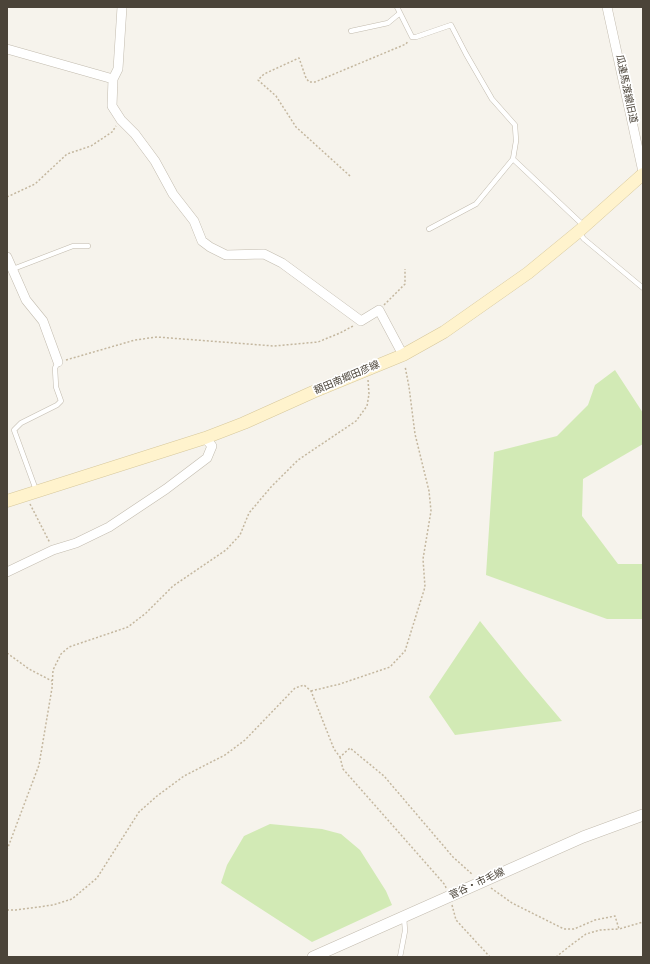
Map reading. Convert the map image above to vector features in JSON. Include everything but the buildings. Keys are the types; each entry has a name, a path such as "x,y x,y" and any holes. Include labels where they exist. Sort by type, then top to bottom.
{"main road":[{"name":"額田南郷田彦線","path":"7,501 31,495 205,438 244,423 403,355 450,328 528,273 582,230 643,173"}],"street":[{"path":"122,7 118,69 113,79 112,106 121,120 135,134 155,161 172,194 194,221 202,240 210,247 226,255 264,254 282,263 361,321 379,310 403,355"},
{"name":"瓜連馬渡線旧道","path":"607,7 643,173"},
{"path":"7,49 113,79"},
{"path":"7,257 26,300 43,321 58,362"},
{"path":"7,572 53,550 76,543 109,527 166,489 207,458 212,446 205,438"},
{"name":"菅谷・市毛線","path":"314,957 583,837 643,815"}],"lane":[{"path":"397,7 412,37 451,25 492,99 515,125 516,141 513,159 476,204 429,229"},
{"path":"351,31 388,23 400,14"},
{"path":"513,159 582,230 584,239 643,288"},
{"path":"13,270 73,246 88,246"},
{"path":"31,495 36,488 14,430 21,423 57,405 61,401 56,386 55,368 58,362"},
{"path":"400,957 405,930 404,917"}],"path":[{"path":"350,176 296,127 276,96 258,80 264,74 299,58 306,78 309,82 316,82 406,44 412,37"},
{"path":"7,197 35,184 67,154 91,146 112,132 121,120"},
{"path":"379,310 404,284 405,269"},
{"path":"58,362 135,340 157,337 274,346 318,342 340,333 361,321"},
{"path":"311,691 340,684 390,667 405,652 425,587 423,559 431,511 429,491 415,434 403,355"},
{"path":"7,850 32,787 39,765 53,670 61,654 69,647 128,627 146,613 173,586 226,550 240,535 249,513 271,487 298,460 356,420 367,406 369,394 367,370"},
{"path":"31,495 53,550"},
{"path":"7,653 29,669 52,680"},
{"path":"7,910 53,905 72,899 97,878 139,812 157,796 184,776 225,755 246,740 295,688 304,685 311,691 334,749 340,757 343,769 445,884 456,920 490,957"},
{"path":"340,757 350,748 384,776 453,857 467,871 512,903 564,929 574,929 595,920 615,916 619,929"},
{"path":"556,957 586,934 600,930 619,929 643,922"}],"green space":[{"path":"615,370 643,413 643,444 583,479 582,516 618,564 643,564 643,619 607,619 486,575 494,452 557,436 588,405 595,385"},
{"path":"480,621 562,721 455,735 429,697"},
{"path":"270,824 322,829 341,834 360,850 386,891 392,905 312,942 221,883 227,865 244,836"}]}
